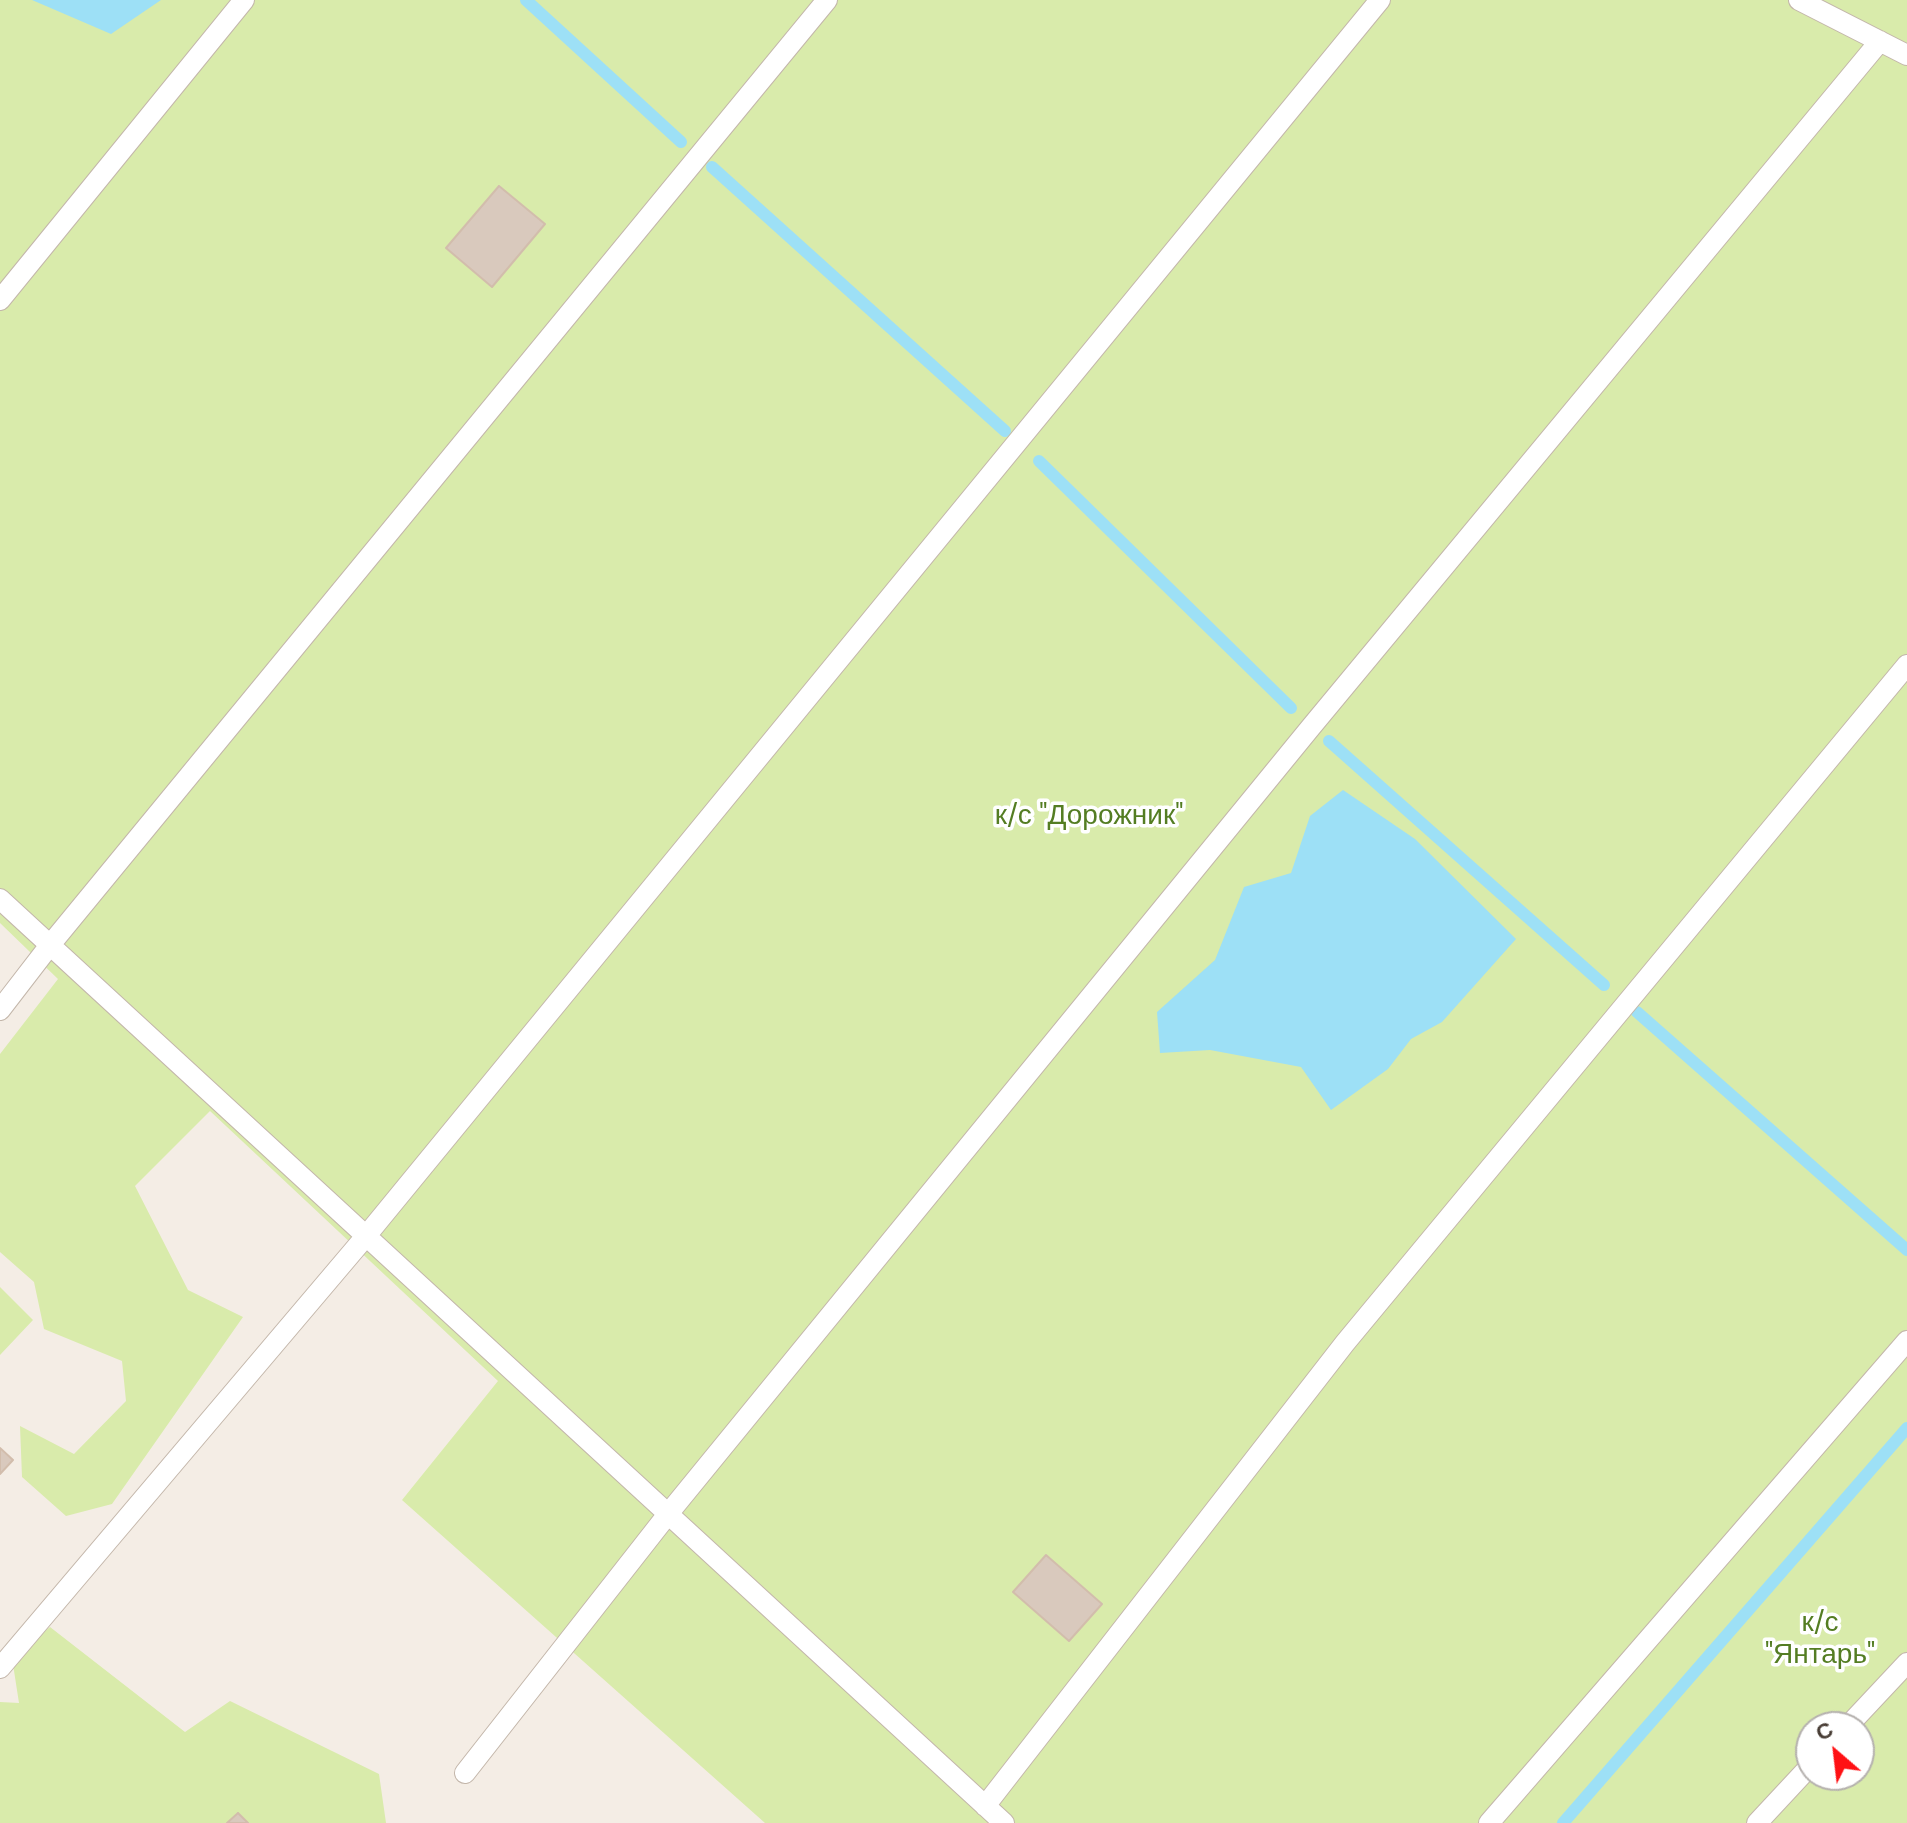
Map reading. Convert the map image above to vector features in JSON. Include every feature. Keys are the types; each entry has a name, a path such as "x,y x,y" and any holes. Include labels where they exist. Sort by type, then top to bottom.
{"lane":[{"path":"0,300 244,0"},
{"path":"0,1010 50,945 827,0"},
{"path":"0,1668 366,1236 1380,0"},
{"path":"1799,0 1907,55"},
{"path":"465,1773 668,1514 1331,702 1880,41"},
{"path":"985,1806 1345,1343 1907,665"},
{"path":"0,899 1004,1823"},
{"path":"1489,1823 1907,1341"},
{"path":"1862,1711 1907,1663"},
{"path":"1757,1823 1795,1782"}],"green space":[{"name":"к/с \"Дорожник\"","path":"0,0 1907,0 1907,1823 765,1823 402,1500 498,1381 210,1111 135,1186 188,1290 243,1317 112,1504 66,1516 22,1477 20,1426 74,1454 126,1401 122,1361 44,1329 34,1282 0,1252 0,1054 58,979 0,923"},
{"path":"0,1287 33,1320 0,1355"},
{"path":"50,1627 185,1732 230,1701 379,1774 386,1823 0,1823 0,1702 19,1703 12,1658"}],"water":[{"path":"32,0 161,0 111,34"},
{"path":"1343,790 1415,839 1516,939 1442,1022 1411,1039 1388,1069 1331,1110 1301,1067 1210,1050 1160,1053 1157,1012 1215,960 1244,887 1291,873 1310,816"}],"building":[{"path":"499,186 545,224 492,287 446,248"},
{"path":"0,1448 13,1460 0,1474"},
{"path":"1046,1555 1102,1604 1069,1641 1013,1592"},
{"path":"238,1813 248,1823 227,1823"}],"waterway":[{"path":"526,0 681,142"},
{"path":"712,167 1005,431"},
{"path":"1039,461 1291,708"},
{"path":"1329,741 1604,985"},
{"path":"1637,1012 1907,1250"},
{"path":"1563,1823 1907,1428"}],"park label":[{"name":"к/с \"Янтарь\"","path":"1820,1640"}]}
